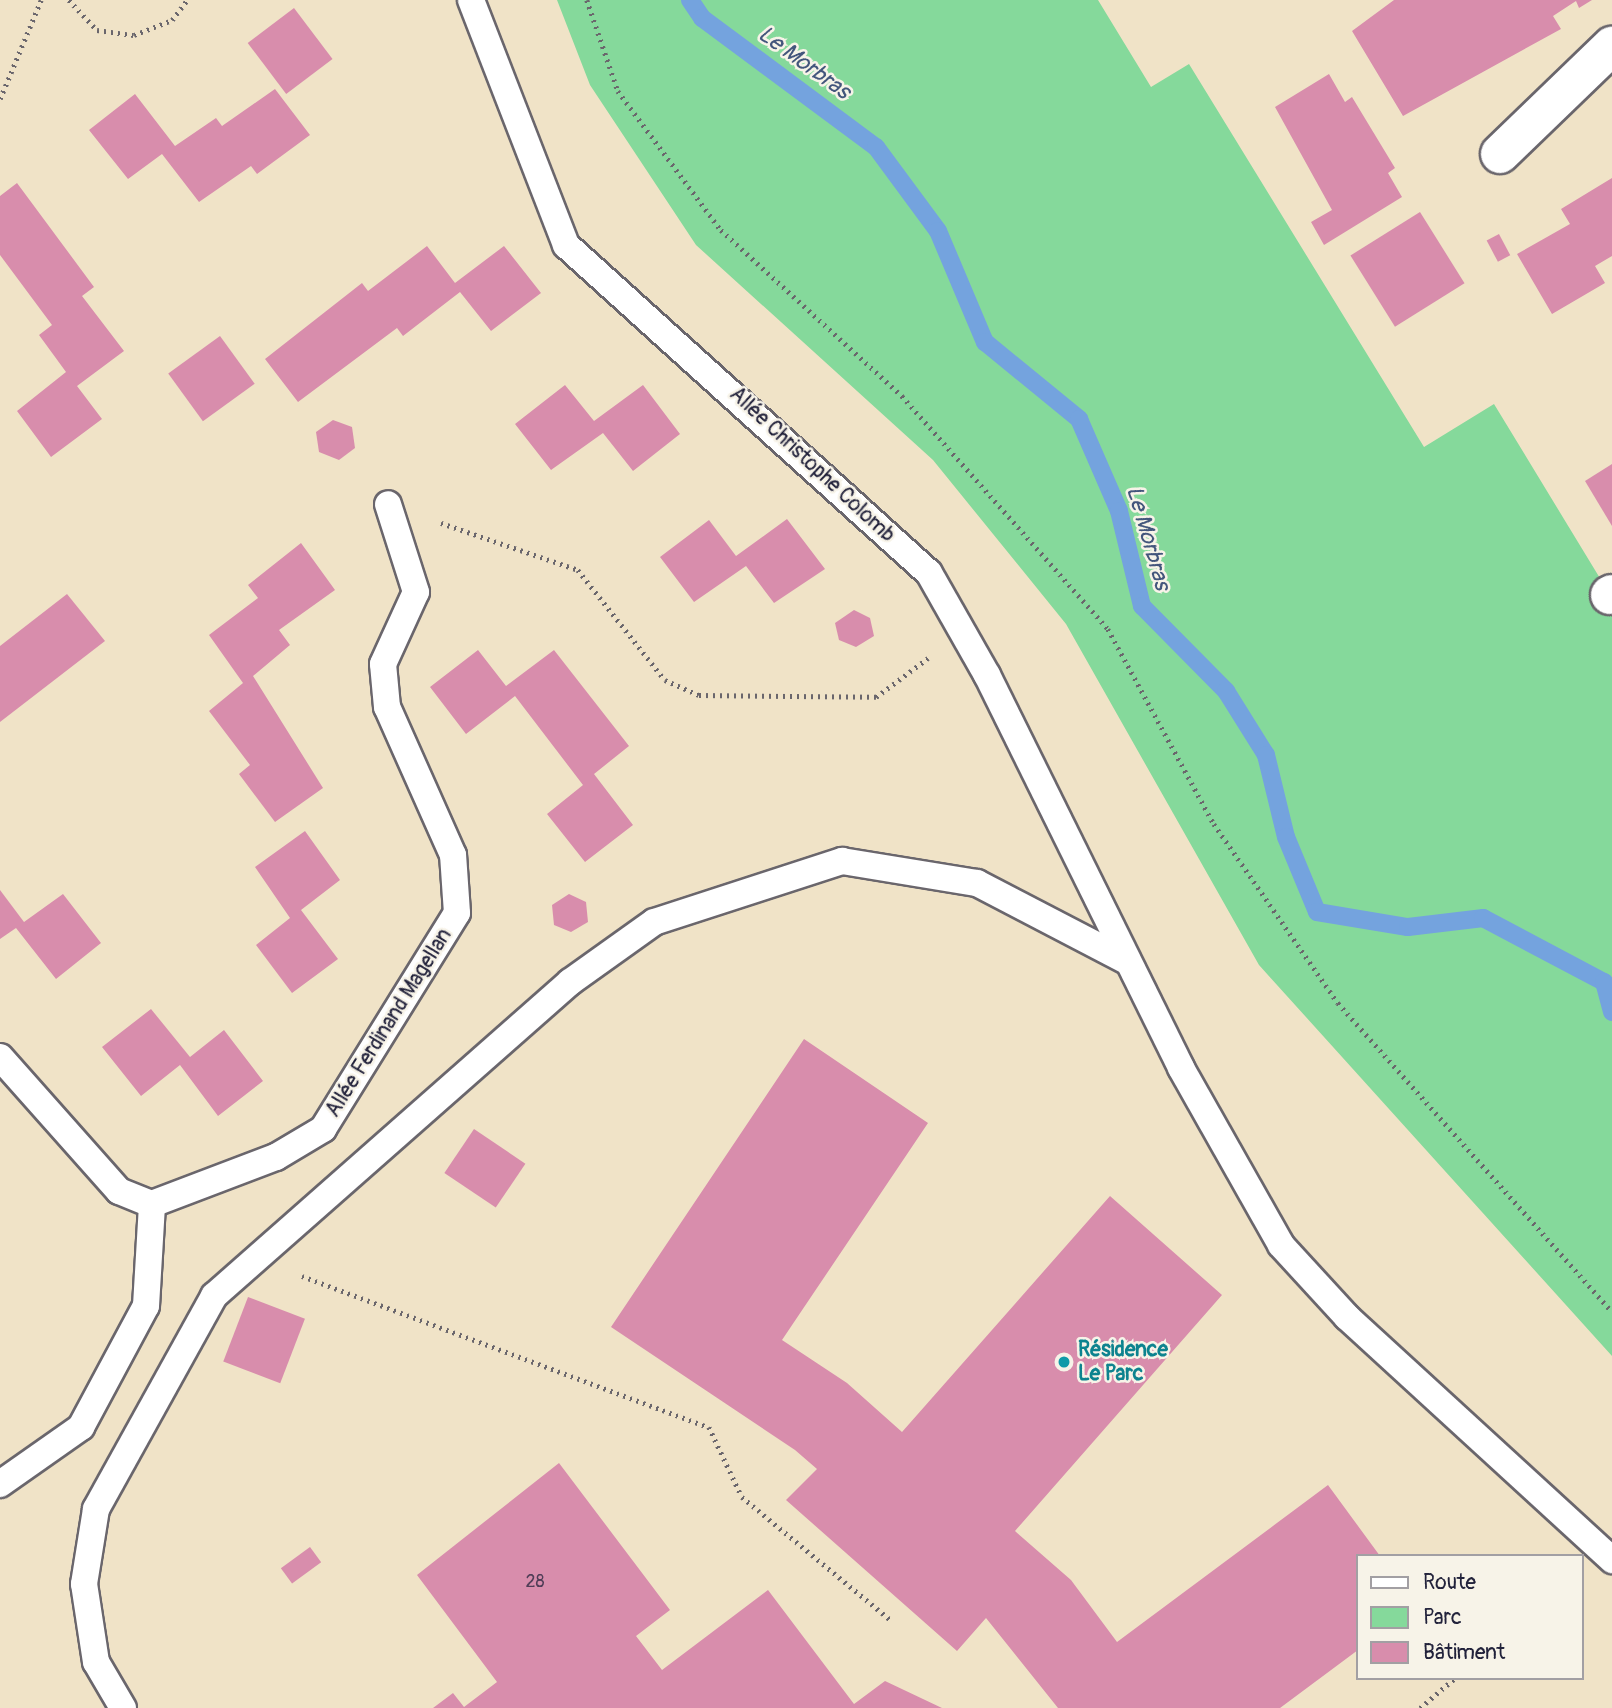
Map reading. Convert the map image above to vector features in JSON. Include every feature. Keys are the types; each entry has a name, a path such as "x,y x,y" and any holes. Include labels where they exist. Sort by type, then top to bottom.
{"street":[{"path":"1500,153 1612,46"}],"lane":[{"name":"Allée Christophe Colomb","path":"471,0 566,246 929,573 962,632 1125,960 1281,1245 1347,1317 1612,1560"},
{"name":"Allée Ferdinand Magellan","path":"152,1204 276,1157 323,1129 457,913 453,855 387,706 383,664 416,592 388,504"},
{"path":"123,1708 96,1662 84,1584 96,1509 214,1296 253,1258 569,982 654,922 842,861 977,883 1125,960"},
{"path":"0,1058 119,1191 152,1204 146,1306 81,1427 0,1484"}],"path":[{"path":"0,99 41,0"},
{"path":"69,0 97,30 134,35 172,20 187,0"},
{"path":"587,0 618,91 721,230 901,396 1108,629 1214,824 1338,1003 1612,1312"},
{"path":"388,504 578,570 665,680 699,695 876,697 962,632"},
{"path":"253,1258 709,1427 742,1497 892,1621"},
{"path":"1420,1708 1453,1680"}],"green space":[{"path":"557,0 1098,0 1151,87 1189,64 1424,447 1494,404 1612,598 1612,1356 1259,965 1066,624 933,460 696,245 590,85"}],"building":[{"path":"1394,0 1592,0 1579,8 1576,1 1553,16 1561,29 1403,116 1352,31"},
{"path":"294,8 333,59 286,94 248,43"},
{"path":"1329,74 1345,102 1352,97 1395,168 1388,173 1402,197 1324,245 1311,222 1332,210 1275,107"},
{"path":"275,89 310,135 257,174 251,166 199,202 162,154 128,179 89,130 135,94 175,146 216,118 222,126"},
{"path":"1612,178 1612,256 1595,266 1605,283 1552,314 1517,254 1570,224 1561,209"},
{"path":"17,183 94,287 82,296 124,351 77,386 102,419 51,457 17,411 66,372 39,335 52,325 0,255 0,196"},
{"path":"1420,212 1465,283 1395,327 1350,255"},
{"path":"1499,234 1510,255 1498,262 1487,241"},
{"path":"427,246 455,283 504,246 541,293 491,331 460,292 403,336 397,328 298,402 265,359 362,283 368,291"},
{"path":"220,336 255,384 203,421 168,374"},
{"path":"565,385 594,421 643,385 680,434 633,471 603,433 551,470 515,424"},
{"path":"333,420 352,427 355,448 339,460 319,452 316,432"},
{"path":"1612,464 1612,526 1585,481"},
{"path":"787,519 825,569 774,603 746,566 694,602 660,557 709,520 736,556"},
{"path":"301,543 335,590 279,630 290,645 253,676 323,788 275,822 239,774 250,765 209,711 243,683 209,635 258,598 248,585"},
{"path":"67,594 105,641 0,722 0,646"},
{"path":"854,610 870,618 874,636 856,647 839,640 835,623"},
{"path":"478,650 506,686 554,650 629,746 594,774 633,825 585,862 547,814 583,785 515,696 466,734 430,687"},
{"path":"305,831 340,880 301,910 338,959 292,993 256,945 290,918 255,867"},
{"path":"0,890 24,922 63,894 101,943 56,979 16,928 0,939"},
{"path":"569,894 586,902 588,922 571,932 554,925 552,905"},
{"path":"151,1009 190,1057 224,1030 263,1081 218,1116 180,1065 141,1096 102,1047"},
{"name":"Résidence Le Parc","path":"804,1039 928,1123 782,1340 847,1383 902,1432 1110,1196 1222,1295 1015,1531 1071,1580 1117,1642 1328,1485 1379,1554 1356,1554 1356,1651 1280,1708 1058,1708 986,1618 957,1651 786,1500 817,1469 795,1450 611,1327"},
{"path":"474,1129 525,1164 496,1208 444,1173"},
{"path":"248,1297 305,1319 280,1383 223,1361"},
{"path":"559,1463 670,1610 636,1636 662,1670 768,1590 854,1704 885,1681 942,1708 433,1708 453,1693 464,1707 497,1682 417,1575"},
{"path":"310,1547 321,1562 292,1584 281,1568"}],"waterway":[{"name":"Le Morbras","path":"690,0 702,18 876,147 938,231 985,342 1079,419 1119,511 1142,606 1226,691 1266,755 1286,837 1317,912 1408,927 1483,918 1604,982 1612,1012"}],"place":[{"name":"Résidence Le Parc","path":"1064,1362"}]}
